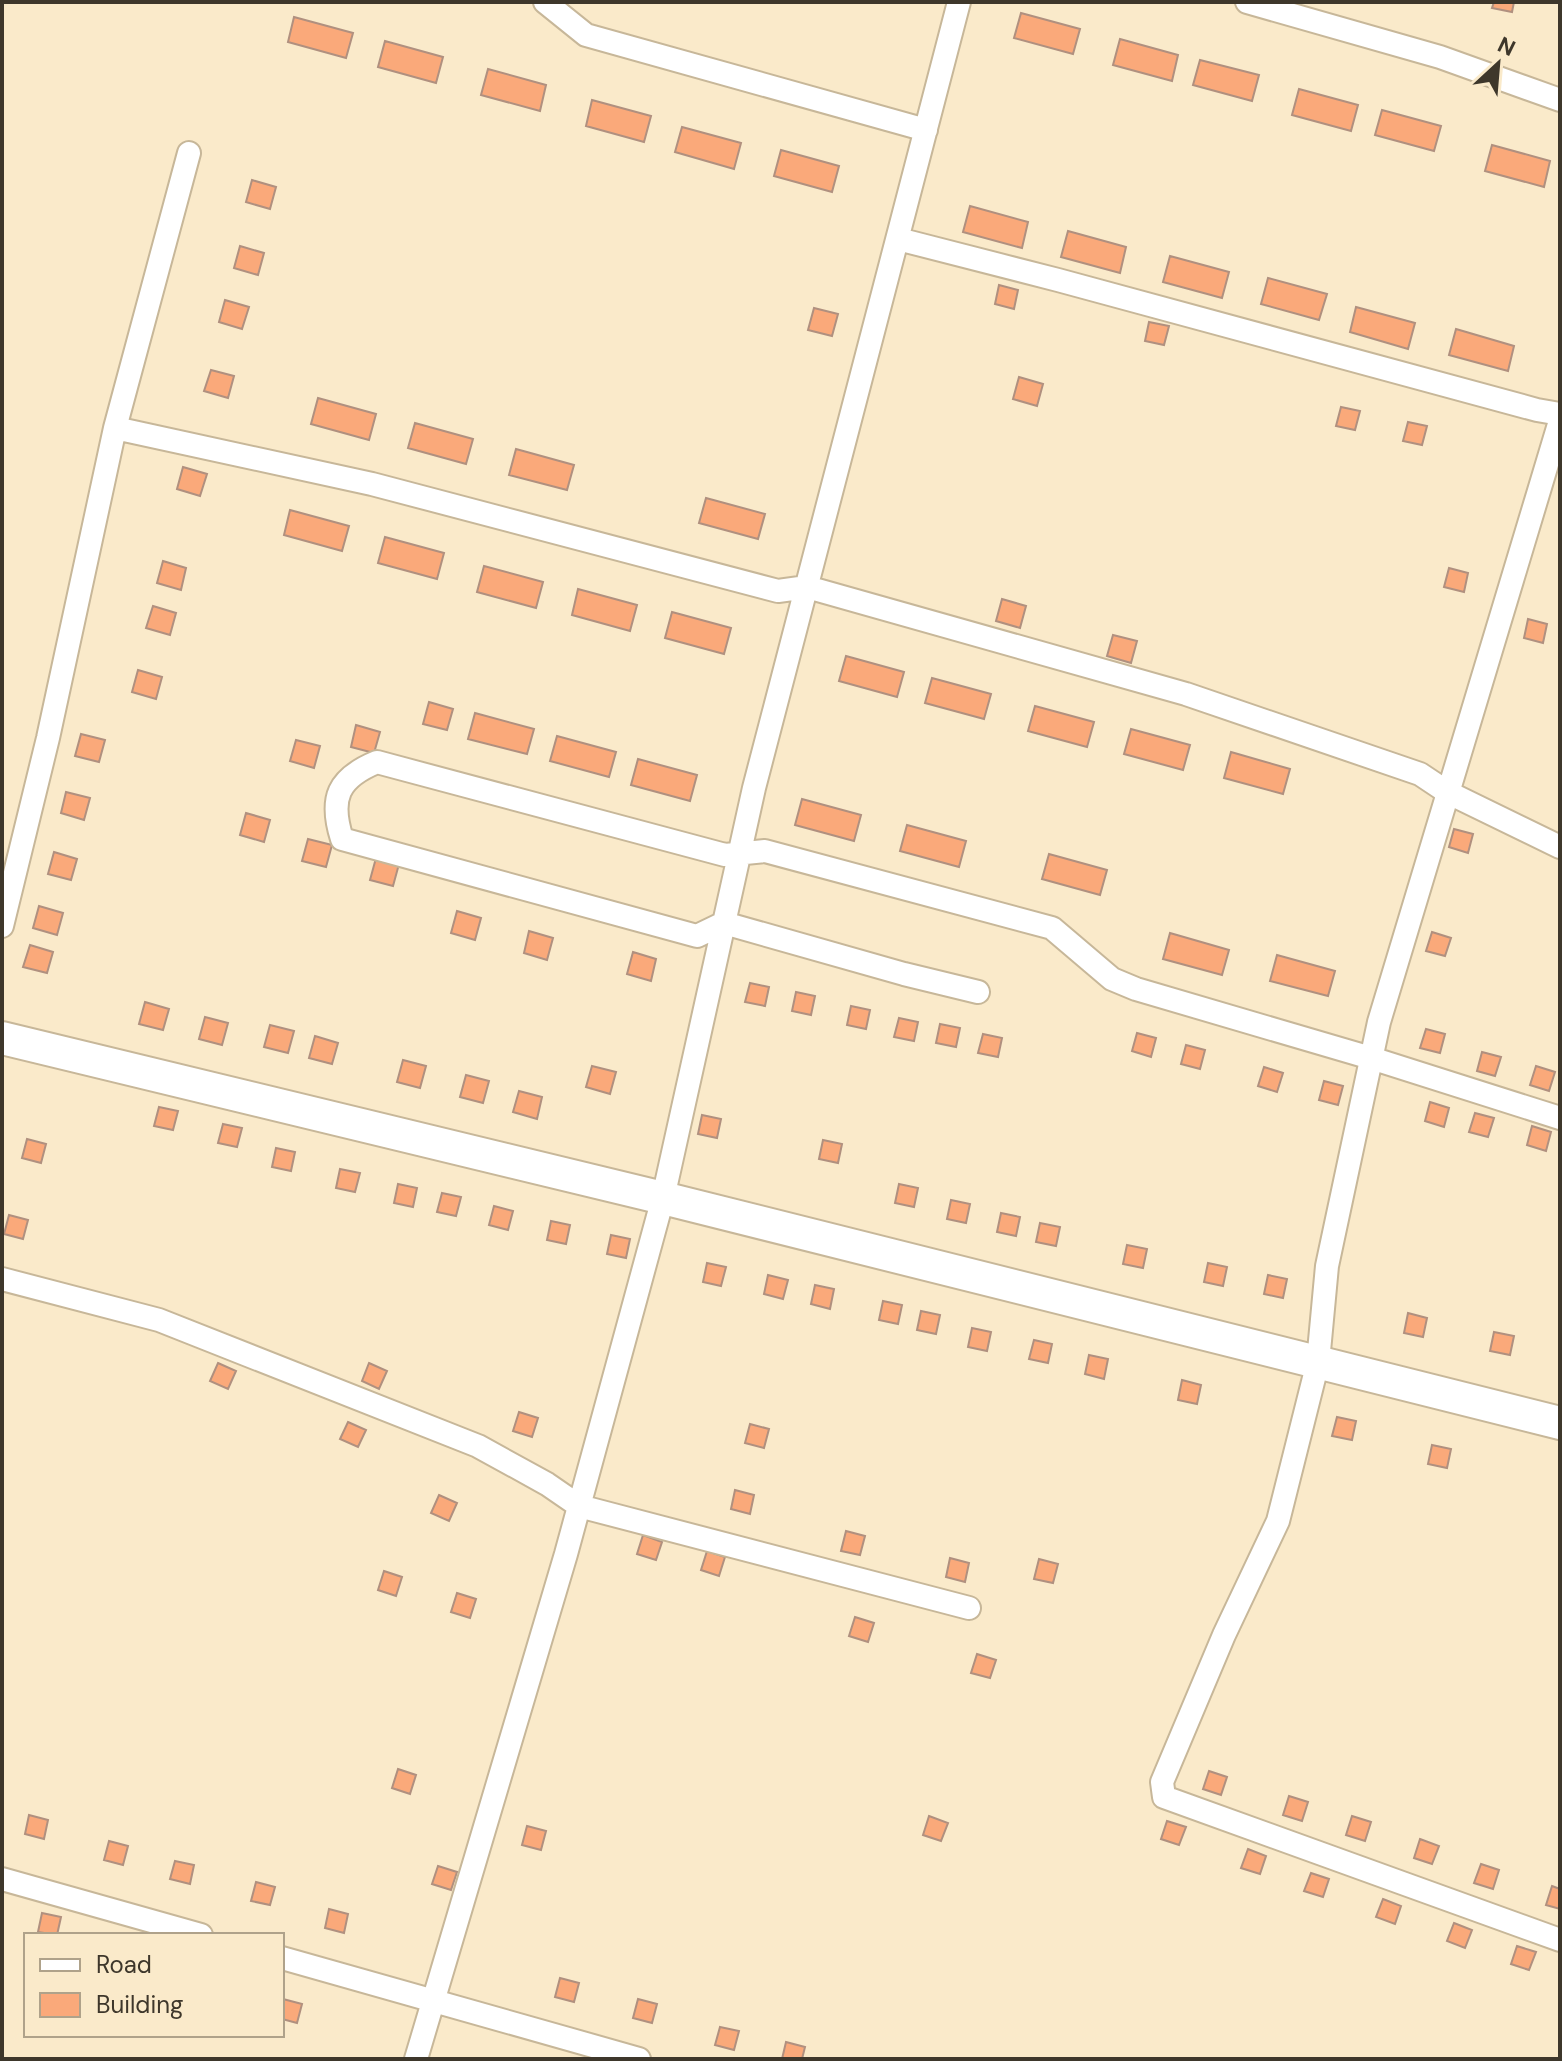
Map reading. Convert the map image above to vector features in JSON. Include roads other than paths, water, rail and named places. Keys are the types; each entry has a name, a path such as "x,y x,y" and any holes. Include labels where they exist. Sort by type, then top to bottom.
{"main road":[{"path":"2,1038 663,1198 1560,1423"}],"street":[{"path":"545,2 586,35 926,130"},
{"path":"416,2059 579,1506 663,1198 754,788 959,2"},
{"path":"1247,2 1440,57 1560,100"},
{"path":"2,926 48,738 115,428 189,153"},
{"path":"898,239 1560,414"},
{"path":"1560,421 1379,1022 1327,1266 1318,1362 1278,1521 1224,1635 1162,1782 1164,1797 1560,1940"},
{"path":"115,428 372,484 778,591 807,587 1186,694 1420,774 1447,792 1560,847"},
{"path":"978,992 724,923 697,936 342,839 335,818 337,793 355,772 377,762 725,855 765,851 1052,928 1112,979 1136,989 1560,1118"},
{"path":"2,1279 159,1320 478,1446 547,1484 579,1506 969,1608"},
{"path":"2,1879 194,1933"},
{"path":"284,1959 639,2059"}]}
